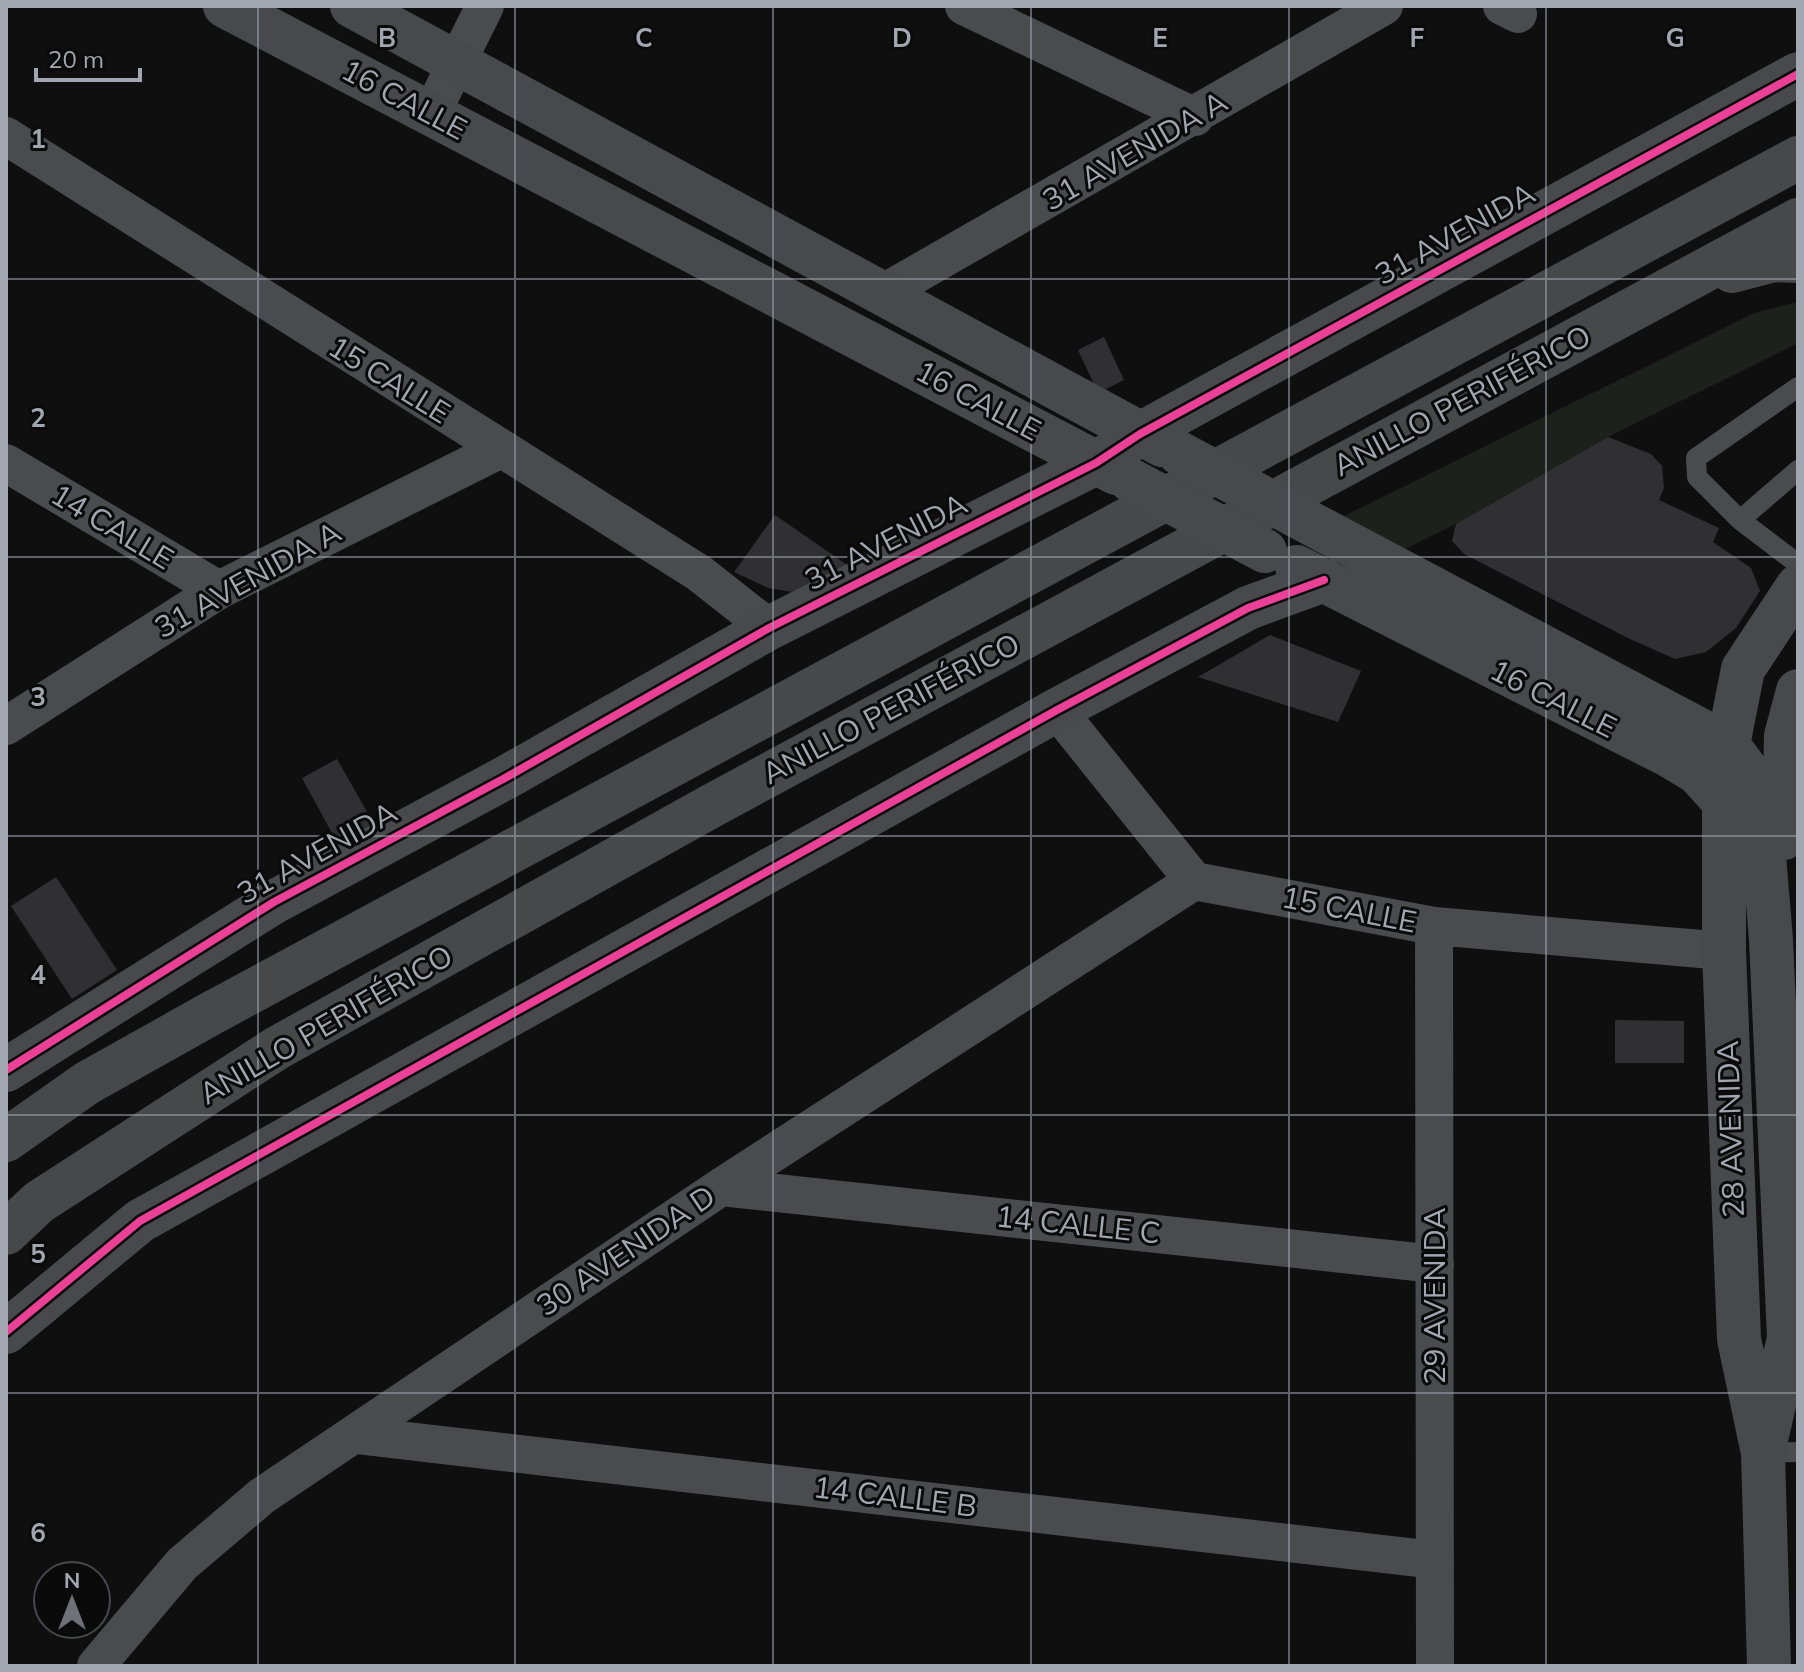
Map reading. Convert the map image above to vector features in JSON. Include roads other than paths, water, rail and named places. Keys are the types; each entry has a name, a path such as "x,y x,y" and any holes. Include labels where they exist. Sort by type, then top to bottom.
{"highway":[{"name":"ANILLO PERIFÉRICO","path":"6,1140 87,1083 210,1014 1798,158"},
{"name":"ANILLO PERIFÉRICO","path":"6,1233 39,1202 277,1048 713,805 1798,220"},
{"path":"1679,284 1774,260 1798,261"}],"main road":[{"name":"16 CALLE","path":"225,6 1265,551 1627,737 1668,755 1698,773 1724,802"},
{"name":"16 CALLE","path":"352,6 885,292 1140,434 1606,677 1728,745"},
{"name":"31 AVENIDA","path":"6,1070 274,902 505,778 769,628 1113,472 1140,434 1798,74"},
{"path":"6,1332 140,1221 1057,710 1248,608 1324,580"},
{"path":"1606,677 1676,697 1697,698 1716,691 1743,669 1798,586"},
{"name":"28 AVENIDA","path":"1743,669 1728,745 1724,802 1724,951 1739,1339 1781,1453"},
{"path":"1627,737 1728,745 1744,741 1780,707 1798,677"},
{"path":"1771,939 1784,868 1786,736 1798,691"},
{"name":"28 AVENIDA","path":"1728,745 1745,768 1759,797 1771,939 1789,1338 1769,1666"}],"street":[{"path":"431,114 485,6"},
{"path":"964,6 1195,117"},
{"name":"31 AVENIDA A","path":"885,292 1384,6"},
{"name":"15 CALLE","path":"6,136 499,450 699,573 769,628"},
{"name":"31 AVENIDA A","path":"6,726 219,590 499,450"},
{"name":"14 CALLE","path":"6,463 219,590"},
{"path":"1057,710 1194,881"},
{"name":"15 CALLE","path":"1194,881 1434,926 1724,951"},
{"name":"30 AVENIDA D","path":"96,1666 182,1564 262,1496 721,1187 1194,881"},
{"name":"29 AVENIDA","path":"1434,926 1435,1666"},
{"name":"14 CALLE C","path":"721,1187 1435,1264"},
{"name":"14 CALLE B","path":"356,1435 1435,1560"}],"lane":[{"path":"1798,387 1696,458 1697,477 1740,520 1798,564"},
{"path":"1740,520 1798,470"}]}
